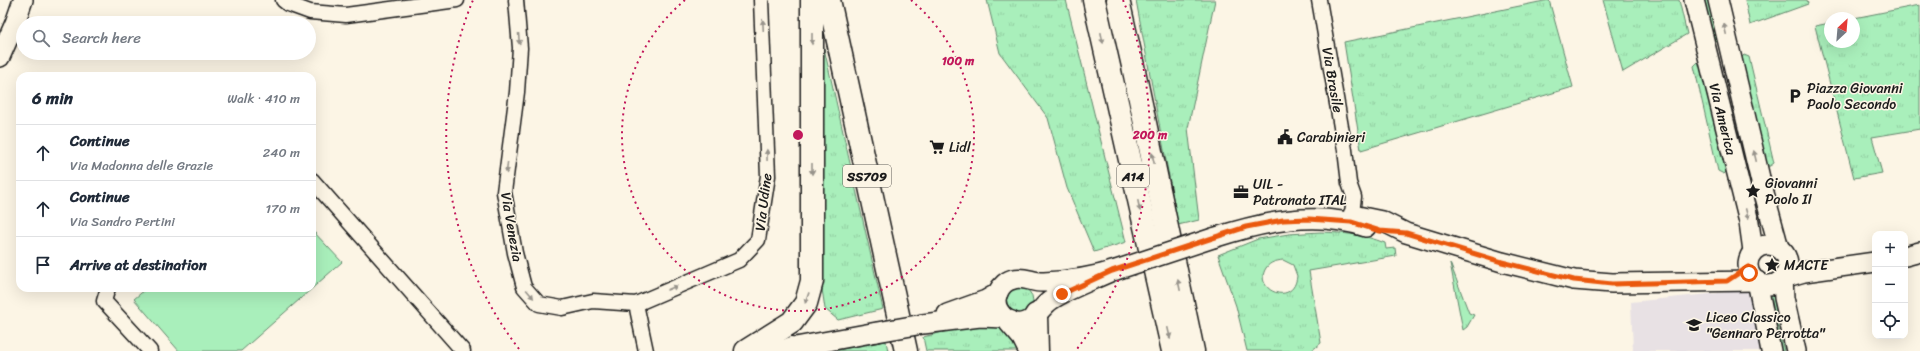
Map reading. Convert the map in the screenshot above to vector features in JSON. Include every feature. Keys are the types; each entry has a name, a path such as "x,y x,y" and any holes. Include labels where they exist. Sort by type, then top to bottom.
{"highway":[{"path":"746,351 792,322 806,303 812,281 812,0"},
{"name":"SS709","path":"829,0 906,351"},
{"name":"A14","path":"1094,0 1173,351"},
{"name":"A14","path":"1118,0 1134,66 1193,351"},
{"path":"1037,351 1038,312"},
{"path":"1007,320 1023,337 1030,351"}],"main road":[{"path":"17,16 23,0"},
{"name":"Via America","path":"1694,0 1749,222 1752,266 1771,351"},
{"name":"Via America","path":"1718,0 1760,178 1784,262 1784,298 1796,351"},
{"path":"0,56 16,20"},
{"path":"1707,53 1730,48"},
{"path":"1740,186 1760,178"},
{"path":"785,350 923,324 943,323 980,317 1024,323 1052,299 1114,271 1246,227 1283,220 1349,216 1382,221 1406,233 1502,262 1574,280 1612,284 1727,281 1752,266"},
{"path":"1784,262 1774,284 1762,284 1752,266 1757,247 1768,244 1784,262 1804,272 1872,262"},
{"path":"1908,255 1920,252"},
{"path":"1007,320 997,306 998,293 1007,281 1014,279 1042,282 1114,271"},
{"path":"1028,280 1034,283 1041,295 1038,312"},
{"path":"923,324 940,316 986,300 998,293"}],"street":[{"path":"283,0 288,4 310,12 346,15 423,6 457,0"},
{"name":"Via Venezia","path":"516,0 520,48 517,92 504,192 515,253 524,287 538,304 562,308 593,301 636,304"},
{"name":"Via Udine","path":"636,304 739,260 758,240 768,176 761,0"},
{"name":"Via Brasile","path":"1319,0 1345,150 1349,183 1346,198 1349,216"},
{"path":"316,185 463,351"},
{"path":"107,292 104,301 150,351"},
{"path":"636,304 646,351"}],"shaded area":[{"name":"Liceo Classico \"Gennaro Perrotta\"","path":"1748,290 1763,351 1633,351 1631,302"}],"green space":[{"path":"987,0 1066,0 1126,242 1094,252 1067,188 1048,118 1000,53"},
{"path":"1136,0 1215,0 1188,128 1199,220 1178,225"},
{"path":"1549,0 1573,87 1361,150 1344,42"},
{"path":"1603,0 1679,0 1687,34 1623,72"},
{"path":"1702,0 1712,0 1722,40 1713,43"},
{"path":"1745,0 1807,0 1808,4 1750,25"},
{"path":"1920,5 1920,129 1872,137 1882,173 1854,178 1815,26 1824,24 1824,48 1860,48 1860,17"},
{"path":"821,35 883,309 838,320 825,309 821,282"},
{"path":"1744,55 1749,57 1774,163 1770,166 1767,166 1740,59"},
{"path":"1698,62 1701,63 1728,170 1724,174 1718,171 1694,66"},
{"path":"1320,232 1361,236 1385,243 1386,249 1395,248 1396,256 1309,271 1321,343 1311,351 1247,351 1236,306 1218,255 1258,239 1289,234","holes":["1283,260 1293,265 1297,276 1294,286 1289,291 1282,293 1269,289 1263,276 1269,264"]},
{"path":"316,234 342,262 316,285"},
{"path":"1450,263 1469,313 1474,315 1467,327 1463,330"},
{"path":"1019,287 1029,291 1033,301 1029,311 1019,315 1009,311 1005,301 1009,291"},
{"path":"142,292 308,292 241,351 179,351 134,299"},
{"path":"1770,293 1774,295 1777,321 1784,351 1779,351 1776,321 1768,296"},
{"path":"983,322 999,323 1024,351 926,351 923,337"},
{"path":"886,341 888,351 832,351"}],"place":[{"name":"Piazza Giovanni Paolo Secondo","path":"1795,96"},
{"name":"Carabinieri","path":"1285,137"},
{"name":"Lidl","path":"937,147"},
{"name":"Giovanni Paolo II","path":"1753,191"},
{"name":"UIL - Patronato ITAL","path":"1241,192"},
{"name":"MACTE","path":"1772,265"},
{"name":"Liceo Classico \"Gennaro Perrotta\"","path":"1694,325"}],"route":[{"path":"1062,294 1112,271 1246,227 1283,220 1309,219 1346,221 1380,231 1406,233 1502,262 1574,280 1612,284 1727,281 1748,267 1749,273"}]}
